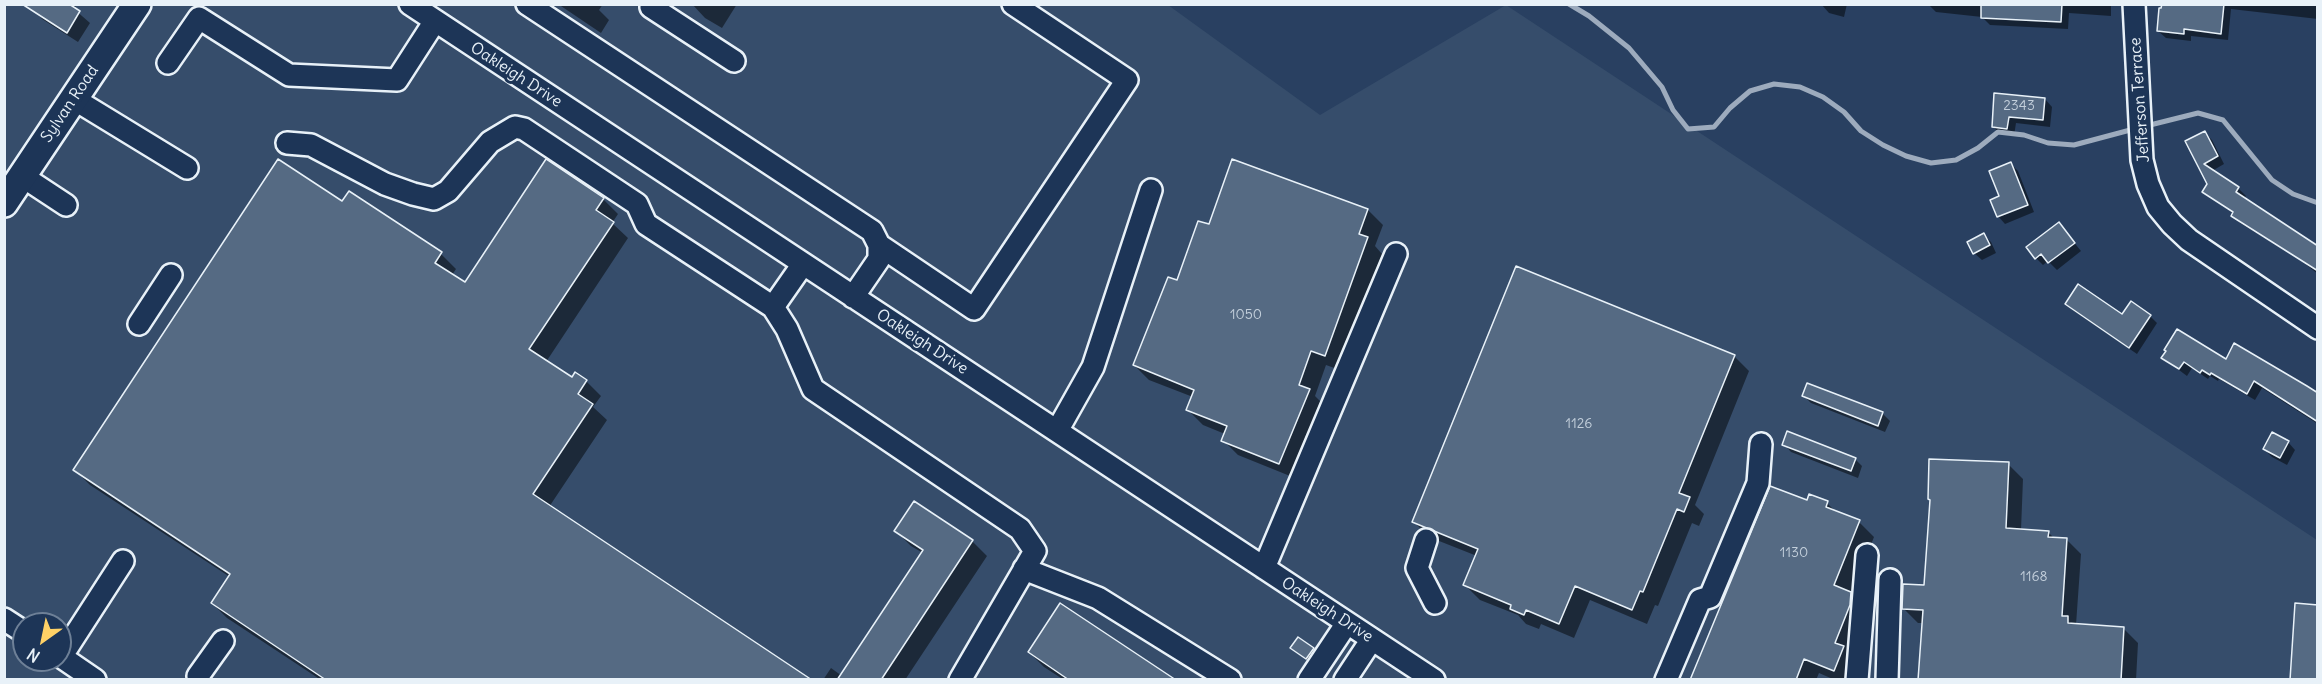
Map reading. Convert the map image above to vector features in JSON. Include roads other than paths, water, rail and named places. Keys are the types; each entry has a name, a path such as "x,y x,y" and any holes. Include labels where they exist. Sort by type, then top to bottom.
{"main road":[{"name":"Sylvan Road","path":"4,203 136,4"}],"street":[{"name":"Oakleigh Drive","path":"410,4 1434,680"},
{"path":"527,4 872,231 879,245 879,259 853,297"},
{"path":"879,245 974,309 1126,80 1013,4"},
{"name":"Jefferson Terrace","path":"2134,4 2142,160 2148,184 2158,207 2189,240 2318,328"},
{"path":"651,8 734,61"},
{"path":"168,63 199,18 289,75 397,80 435,21"},
{"path":"74,99 187,168"},
{"path":"287,143 311,145 385,184 434,199 448,191 490,142 515,128 524,129 637,204 646,224 773,307 787,329 813,388 1020,529 1035,551 960,680"},
{"path":"22,176 66,205"},
{"path":"1057,431 1093,367 1151,190"},
{"path":"1264,568 1396,254"},
{"path":"773,307 803,264"},
{"path":"139,324 171,275"},
{"path":"1666,680 1700,600 1710,597 1758,483 1761,444"},
{"path":"1426,540 1417,568 1435,603"},
{"path":"1857,680 1867,555"},
{"path":"72,639 123,561"},
{"path":"1024,569 1098,598 1230,680"},
{"path":"1887,680 1890,579"},
{"path":"1309,680 1347,623"},
{"path":"1345,680 1372,639"},
{"path":"198,676 223,641"},
{"path":"72,664 95,680"}],"waterway":[{"path":"1569,4 1589,16 1629,48 1662,87 1673,110 1688,129 1714,127 1730,108 1750,91 1774,84 1800,87 1823,97 1844,112 1861,131 1883,145 1906,156 1931,163 1956,160 1978,148 1998,132 2024,135 2048,143 2074,145 2134,129"},
{"path":"2146,126 2198,113 2223,120 2272,180 2293,194 2318,203"}]}
